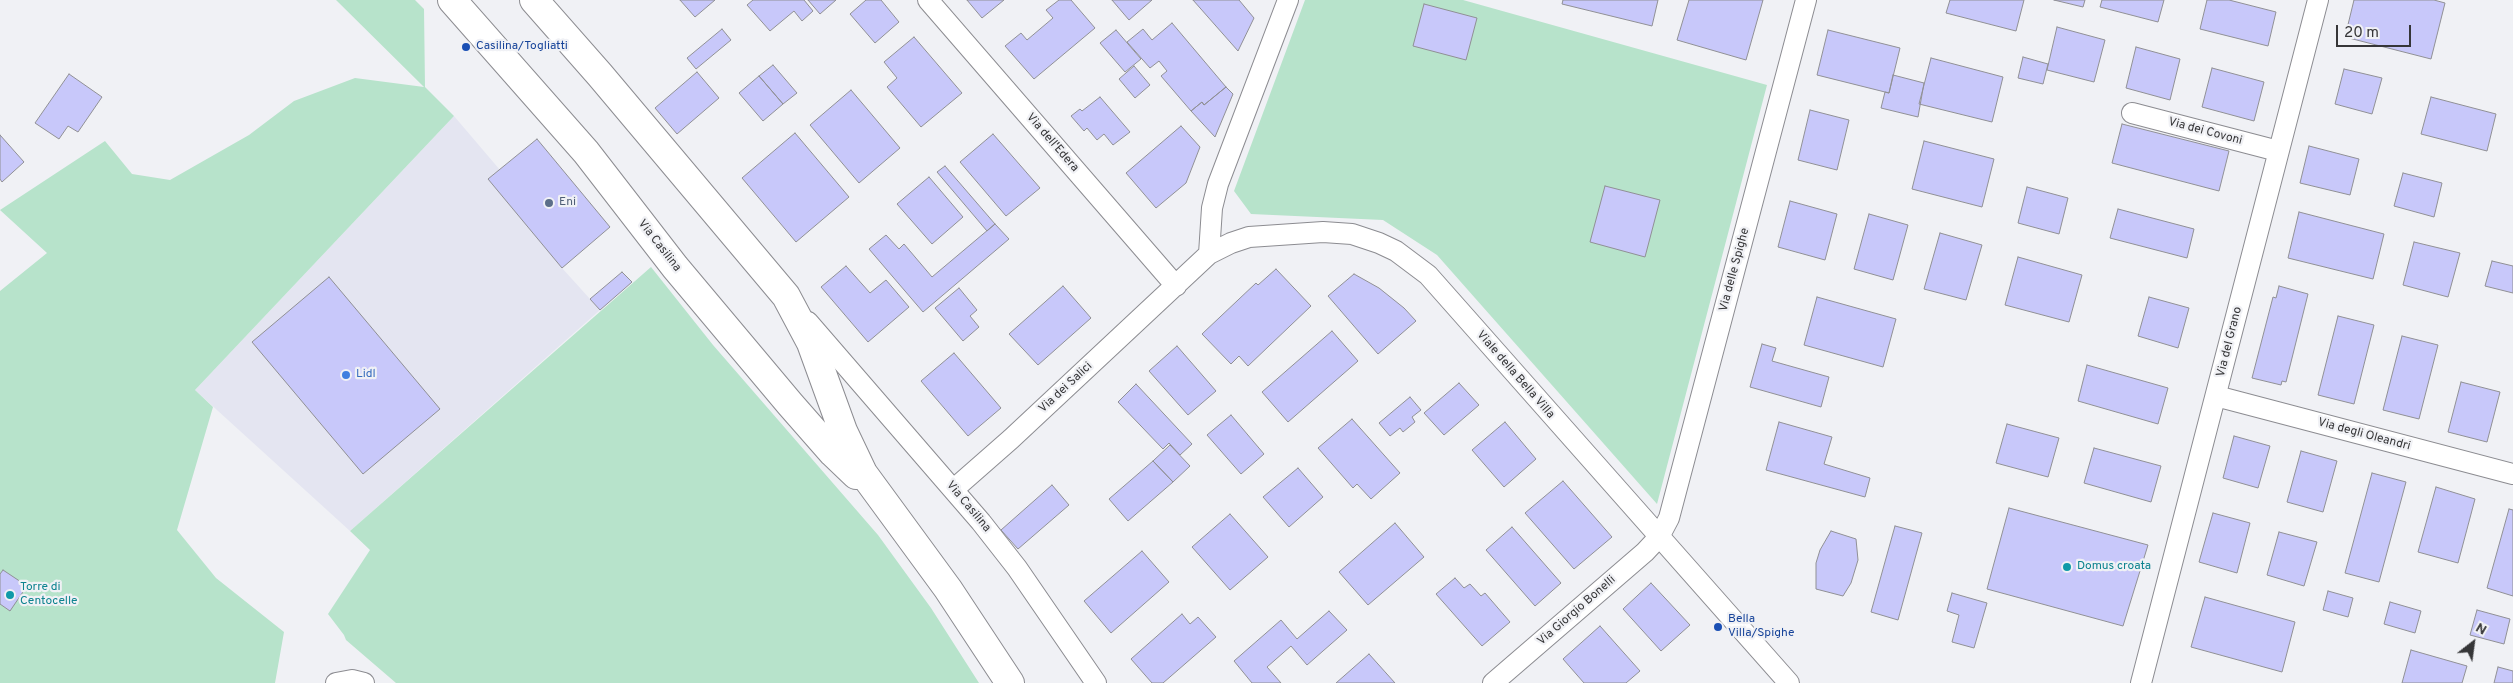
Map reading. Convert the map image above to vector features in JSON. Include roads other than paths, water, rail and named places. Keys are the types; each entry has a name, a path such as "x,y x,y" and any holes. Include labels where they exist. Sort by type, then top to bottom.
{"main road":[{"name":"Via Casilina","path":"452,0 592,160 675,267 790,404 833,453 871,487"},
{"name":"Via Casilina","path":"534,0 607,83 786,296 811,343 852,451 871,487 934,568 1010,683"}],"street":[{"name":"Via dell'Edera","path":"928,0 1176,286"},
{"path":"1209,254 1212,208 1218,184 1288,0"},
{"name":"Via delle Spighe","path":"1659,537 1669,518 1806,0"},
{"name":"Via del Grano","path":"2141,683 2318,0"},
{"name":"Via dei Covoni","path":"2132,113 2278,151"},
{"name":"Viale della Bella Villa","path":"1176,286 1209,254 1231,243 1249,238 1323,232 1352,234 1396,251 1428,275 1789,683"},
{"name":"Via dei Salici","path":"954,489 1011,439 1176,286"},
{"name":"Via Casilina","path":"786,296 954,489 1017,568 1096,683"},
{"name":"Via degli Oleandri","path":"2216,396 2513,474"},
{"name":"Via Giorgio Bonelli","path":"1493,683 1659,537"},
{"path":"336,683 352,680 364,683"}],"place":[{"name":"Casilina/Togliatti","path":"466,47"},
{"name":"Eni","path":"549,203"},
{"name":"Lidl","path":"346,375"},
{"name":"Domus croata","path":"2067,567"},
{"name":"Torre di Centocelle","path":"10,595"},
{"name":"Bella Villa/Spighe","path":"1718,627"}]}
